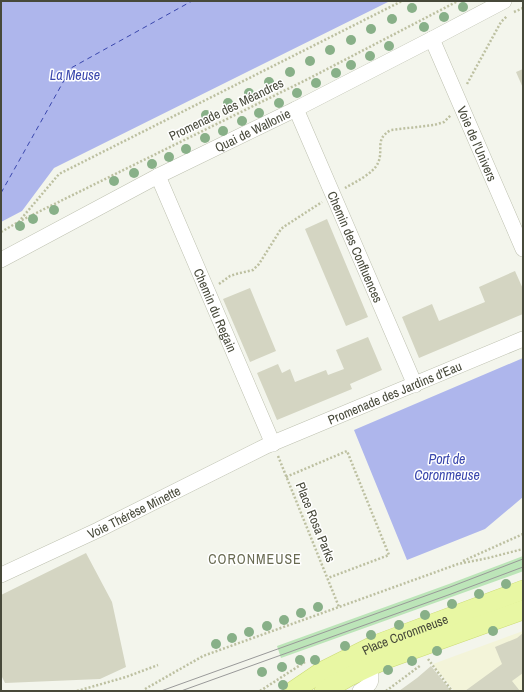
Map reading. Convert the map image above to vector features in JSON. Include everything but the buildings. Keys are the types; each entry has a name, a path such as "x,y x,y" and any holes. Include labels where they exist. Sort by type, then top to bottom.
{"main road":[{"name":"Place Coronmeuse","path":"293,691 321,672 375,645 523,590"},
{"name":"Place Coronmeuse","path":"324,691 370,666 404,652 523,610"}],"street":[{"name":"Quai de Wallonie","path":"1,260 158,176 296,109 504,1"},
{"name":"Voie de l'Univers","path":"432,39 523,248"},
{"name":"Chemin des Confluences","path":"296,109 414,385"},
{"name":"Chemin du Regain","path":"158,176 208,293 269,445"},
{"name":"Promenade des Jardins d'Eau","path":"269,445 523,339"},
{"name":"Voie Thérèse Minette","path":"1,575 105,526 269,445"},
{"name":"Place Coronmeuse","path":"360,691 367,687 371,682 370,666"}],"path":[{"path":"20,221 58,174 402,1"},
{"name":"Promenade des Méandres","path":"1,232 20,221 308,79 458,1"},
{"path":"208,293 230,276 253,270 259,264 281,229 370,173 379,162 382,137 385,133 391,130 434,125 444,122 450,117 501,22 508,15 523,8"},
{"name":"Place Rosa Parks","path":"269,445 286,477 339,608"},
{"path":"286,477 347,451 389,555 328,578"},
{"path":"145,689 203,656 458,564 523,534"},
{"path":"458,564 523,549"},
{"path":"428,659 452,691"},
{"path":"78,691 126,677 158,665"}],"shaded area":[{"path":"523,631 523,691 454,691 433,664"}],"green space":[{"path":"523,556 523,571 521,572 281,658 277,646"}],"water":[{"name":"La Meuse","path":"1,1 390,1 54,168 22,211 1,222"},
{"name":"Port de Coronmeuse","path":"523,358 523,497 485,529 407,560 354,430"}],"ferry route":[{"path":"1,193 71,68 192,1"}],"tram line":[{"path":"161,691 450,587 523,559"},
{"path":"181,691 523,567"}],"district":[{"name":"CORONMEUSE","path":"255,559"}]}
